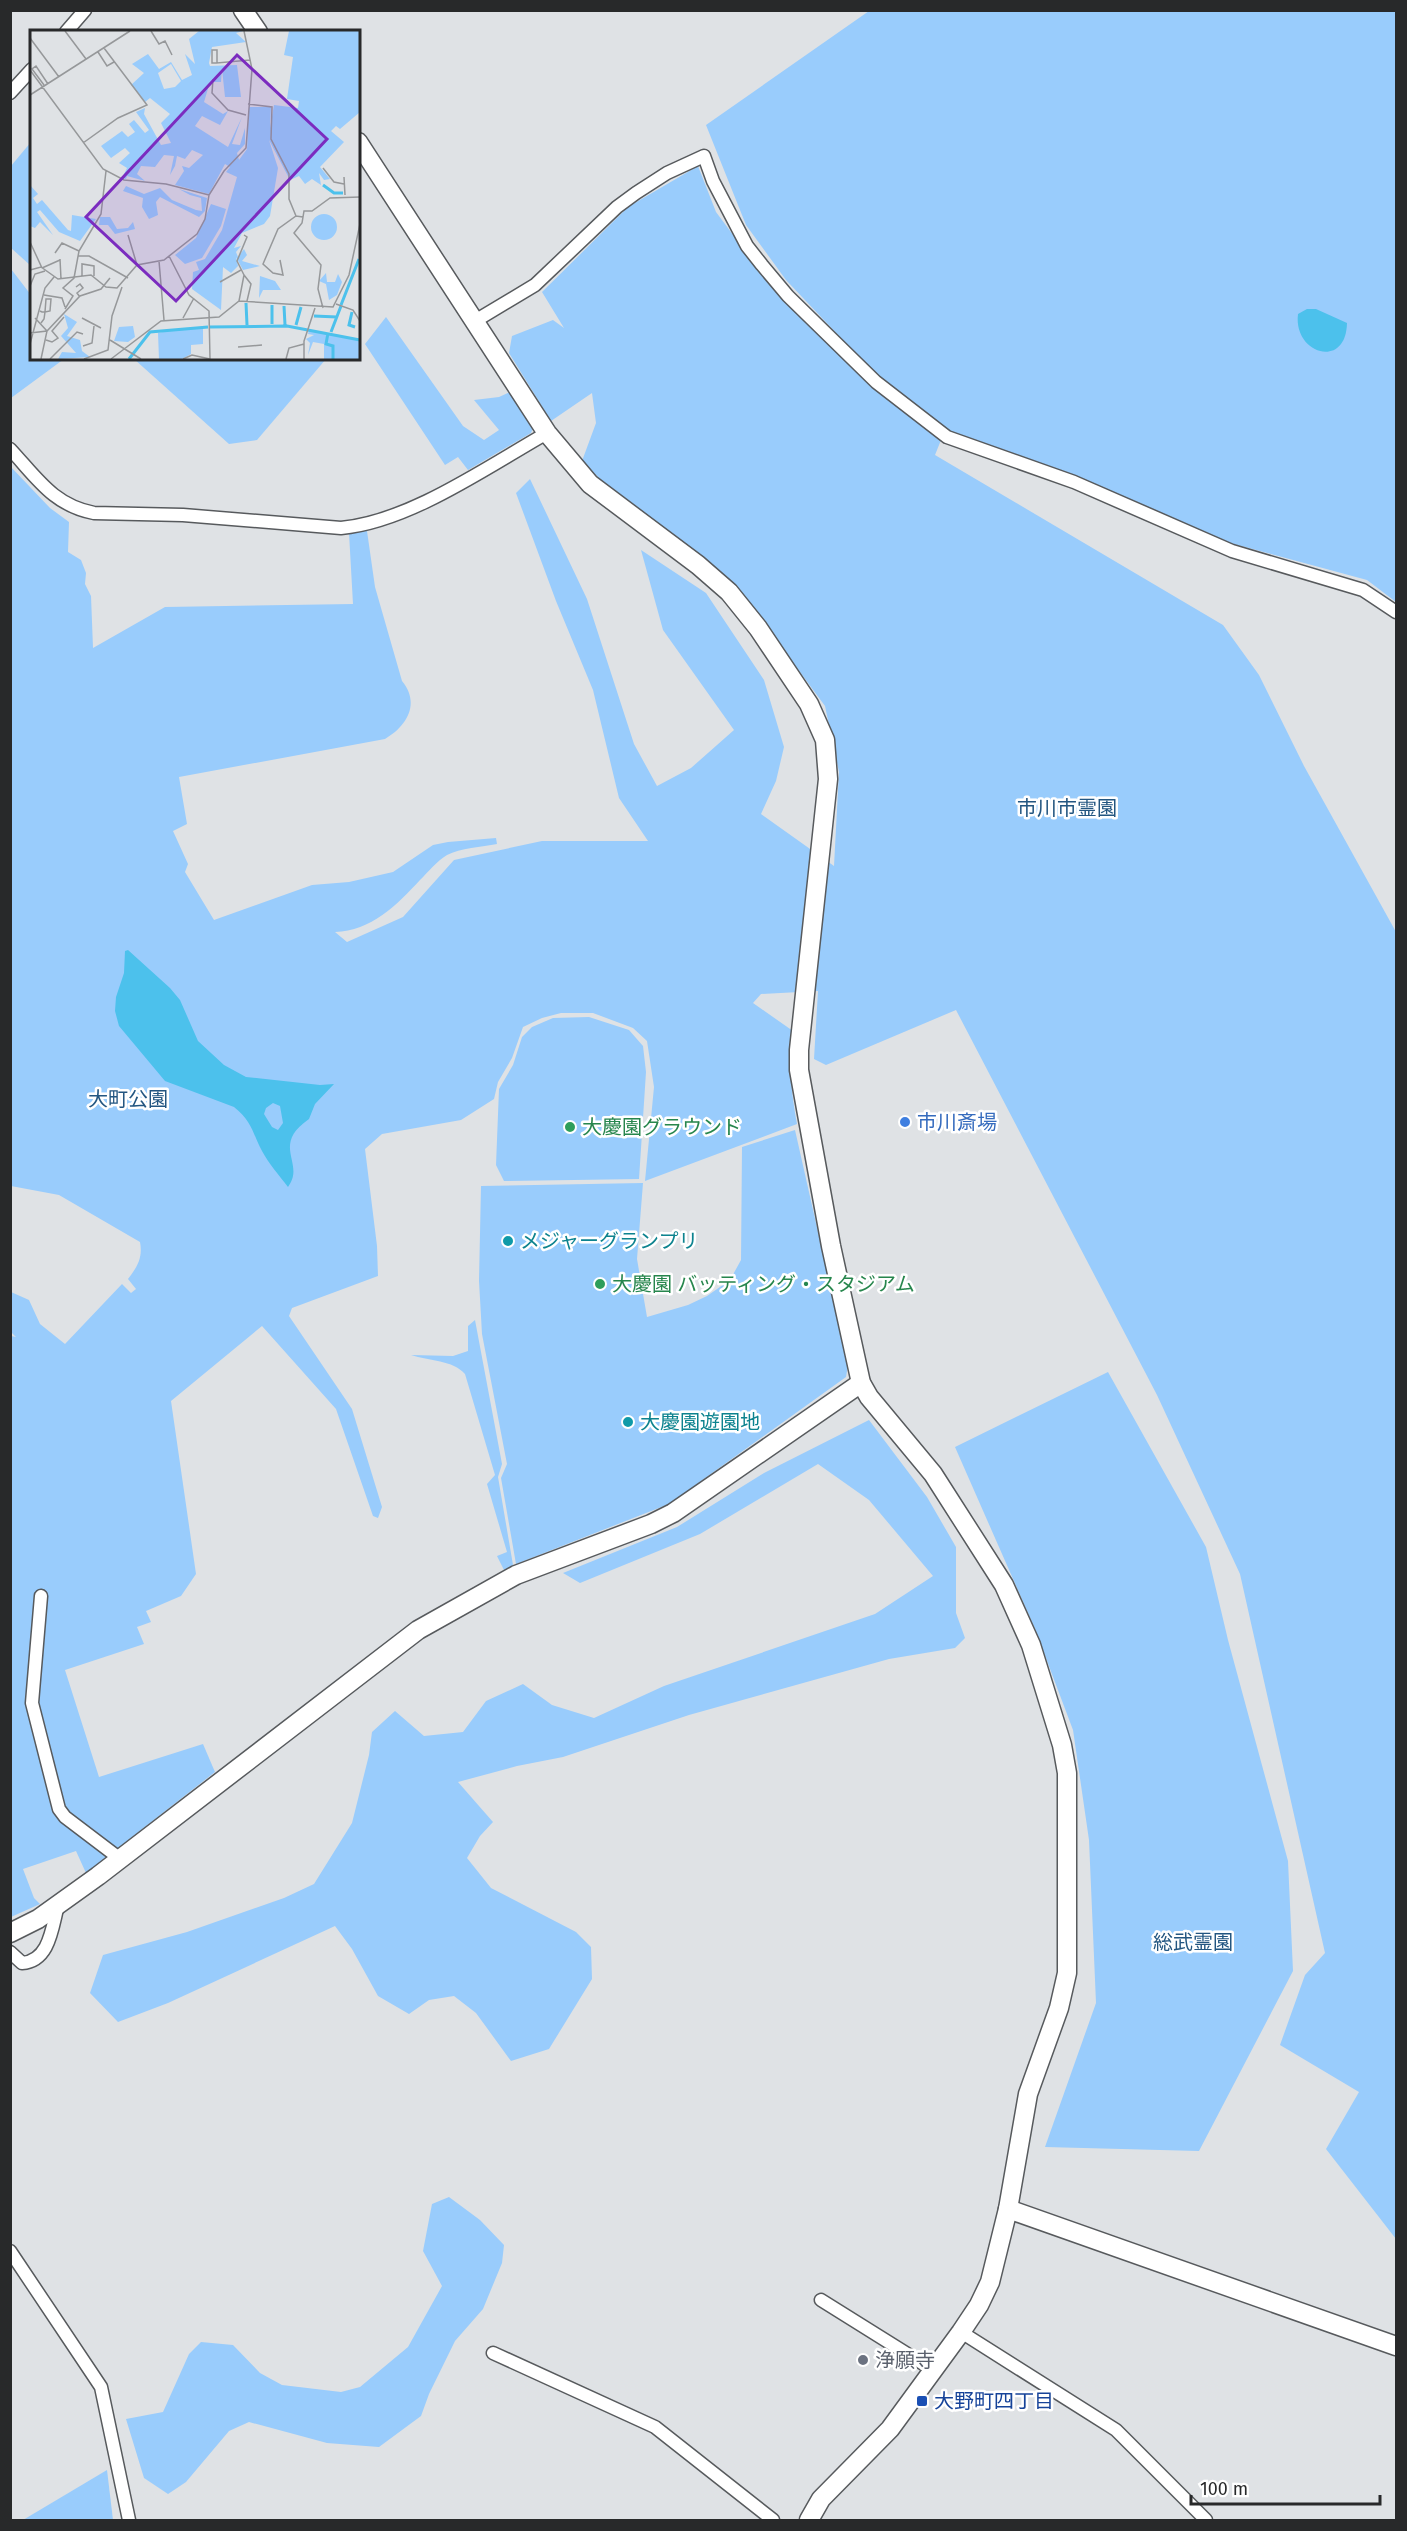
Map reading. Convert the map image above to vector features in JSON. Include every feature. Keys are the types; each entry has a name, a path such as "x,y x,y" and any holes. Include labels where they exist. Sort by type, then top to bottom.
{"street":[{"path":"68,30 85,10"},
{"path":"243,10 257,30"},
{"path":"10,93 30,71"},
{"path":"360,145 547,433 590,484 698,565 729,592 758,628 809,704 825,740 828,779 799,1050 799,1070 831,1246 861,1383 869,1397 933,1474 1004,1585 1031,1645 1062,1744 1067,1773 1067,1973 1059,2008 1029,2094 1008,2209 990,2282 979,2305 961,2332 890,2429 821,2499 809,2520"},
{"path":"475,321 535,285 617,207 636,193 667,173 704,156 713,181 747,246 788,296 876,382 947,437 1074,482 1232,550 1363,590 1396,612"},
{"path":"10,449 56,499 80,510 94,513 183,515 341,528 374,523 428,499 547,433"},
{"path":"10,1933 38,1919 58,1905 418,1630 524,1572 651,1524 673,1513 861,1383"},
{"path":"41,1596 32,1703 59,1809 65,1817 119,1858"},
{"path":"10,1952 22,1963 36,1959 46,1948 58,1905"},
{"path":"1008,2209 1396,2346"},
{"path":"10,2251 101,2387 129,2520"},
{"path":"821,2300 933,2370"},
{"path":"961,2332 1116,2430 1206,2520"},
{"path":"493,2353 655,2427 773,2520"}],"green space":[{"path":"869,11 1396,11 1396,602 1367,580 1230,543 1075,479 950,433 901,396 856,354 786,280 746,225 706,125"},
{"path":"30,143 30,265 10,247 11,166"},
{"name":"市川市霊園","path":"698,166 716,212 763,275 865,378 941,440 935,455 1223,625 1259,675 1304,766 1396,932 1396,2239 1326,2149 1359,2092 1280,2045 1305,1975 1325,1953 1240,1574 1157,1395 956,1010 826,1065 814,1059 818,991 761,994 753,1003 793,1031 791,1077 797,1124 645,1181 654,1087 647,1041 633,1028 593,1013 561,1013 542,1018 523,1027 512,1058 498,1082 494,1099 461,1120 382,1134 365,1149 377,1246 378,1276 292,1308 289,1316 352,1409 382,1507 378,1518 373,1516 336,1409 262,1326 171,1401 196,1574 181,1596 146,1611 151,1622 137,1627 144,1644 65,1670 99,1777 203,1744 215,1772 86,1873 76,1851 23,1869 34,1898 40,1904 11,1917 11,1336 16,1337 11,1332 11,1292 29,1300 40,1324 65,1344 122,1284 131,1293 136,1289 128,1279 138,1262 141,1248 140,1242 59,1195 11,1186 10,466 50,508 69,522 68,552 81,560 86,573 85,584 91,596 93,648 165,607 353,604 349,533 367,531 375,587 402,681 410,698 411,706 408,714 399,728 385,739 179,777 187,824 173,831 188,864 185,872 214,920 312,885 349,882 393,872 433,845 496,838 497,844 465,849 447,855 402,899 372,922 348,931 335,932 347,942 403,917 454,860 542,841 648,841 619,798 593,690 556,601 516,493 530,479 587,599 634,744 657,786 691,768 734,730 663,630 641,550 706,593 764,680 784,747 776,781 761,814 834,866 839,772 825,706 740,591 611,490 582,461 596,423 592,393 551,421 509,353 512,336 553,320 564,328 542,292 628,207"},
{"path":"11,269 30,294 30,360 63,360 11,398"},
{"path":"386,317 463,426 484,440 499,430 474,400 499,397 512,391 534,426 531,433 468,470 458,457 445,465 365,344"},
{"path":"135,360 325,360 257,440 229,444"},
{"name":"大慶園グラウンド","path":"589,1017 629,1030 643,1046 646,1072 639,1179 504,1181 496,1165 499,1089 513,1065 522,1037 532,1027 553,1018"},
{"path":"795,1130 848,1365 846,1377 669,1504 516,1564 501,1478 507,1464 482,1334 479,1281 481,1186 643,1183 637,1259 647,1317 688,1305 707,1296 730,1280 741,1260 742,1147"},
{"path":"475,1320 502,1464 498,1477 513,1565 504,1570 497,1556 507,1552 487,1484 495,1475 465,1374 447,1363 411,1355 453,1356 468,1351 468,1326"},
{"name":"総武霊園","path":"1108,1372 1206,1547 1228,1640 1288,1861 1293,1971 1199,2151 1045,2147 1096,2003 1089,1840 1073,1730 1035,1629 955,1447"},
{"path":"869,1420 927,1497 956,1547 956,1613 965,1638 955,1648 889,1659 689,1715 563,1757 517,1766 458,1782 493,1822 480,1836 467,1858 491,1888 576,1932 591,1947 592,1979 549,2049 511,2061 476,2013 454,1996 429,2000 409,2014 378,1996 352,1949 335,1926 168,2003 118,2022 90,1993 103,1955 187,1932 284,1898 314,1884 352,1823 369,1755 372,1732 395,1711 424,1736 463,1732 486,1701 523,1684 552,1705 594,1718 664,1686 875,1614 933,1576 869,1500 818,1464 700,1534 580,1583 563,1573 677,1527 764,1473"},
{"path":"449,2197 480,2220 504,2245 502,2263 483,2309 455,2341 421,2416 379,2447 327,2443 249,2422 229,2431 186,2482 168,2494 144,2478 126,2419 163,2412 189,2354 201,2342 233,2345 260,2373 282,2385 341,2392 360,2387 408,2347 442,2286 423,2251 432,2204"},
{"path":"107,2470 113,2520 23,2520"}],"shaded area":[{"path":"1307,309 1316,309 1347,323 1344,338 1338,347 1330,351 1320,351 1311,347 1303,339 1298,314"},
{"path":"128,950 170,988 180,1000 198,1041 224,1065 246,1077 320,1085 334,1084 315,1104 309,1119 292,1138 290,1146 293,1170 288,1187 265,1156 248,1122 240,1112 234,1107 165,1081 119,1026 115,1011 116,997 124,973 125,951","holes":["273,1103 280,1106 283,1123 278,1130 272,1127 264,1114 266,1108"]}],"place":[{"name":"市川斎場","path":"905,1122"},
{"name":"大慶園グラウンド","path":"570,1127"},
{"name":"メジャーグランプリ","path":"508,1241"},
{"name":"大慶園 バッティング・スタジアム","path":"600,1284"},
{"name":"大慶園遊園地","path":"628,1422"},
{"name":"浄願寺","path":"863,2360"},
{"name":"大野町四丁目","path":"922,2401"}],"park label":[{"name":"大町公園","path":"128,1099"}]}
